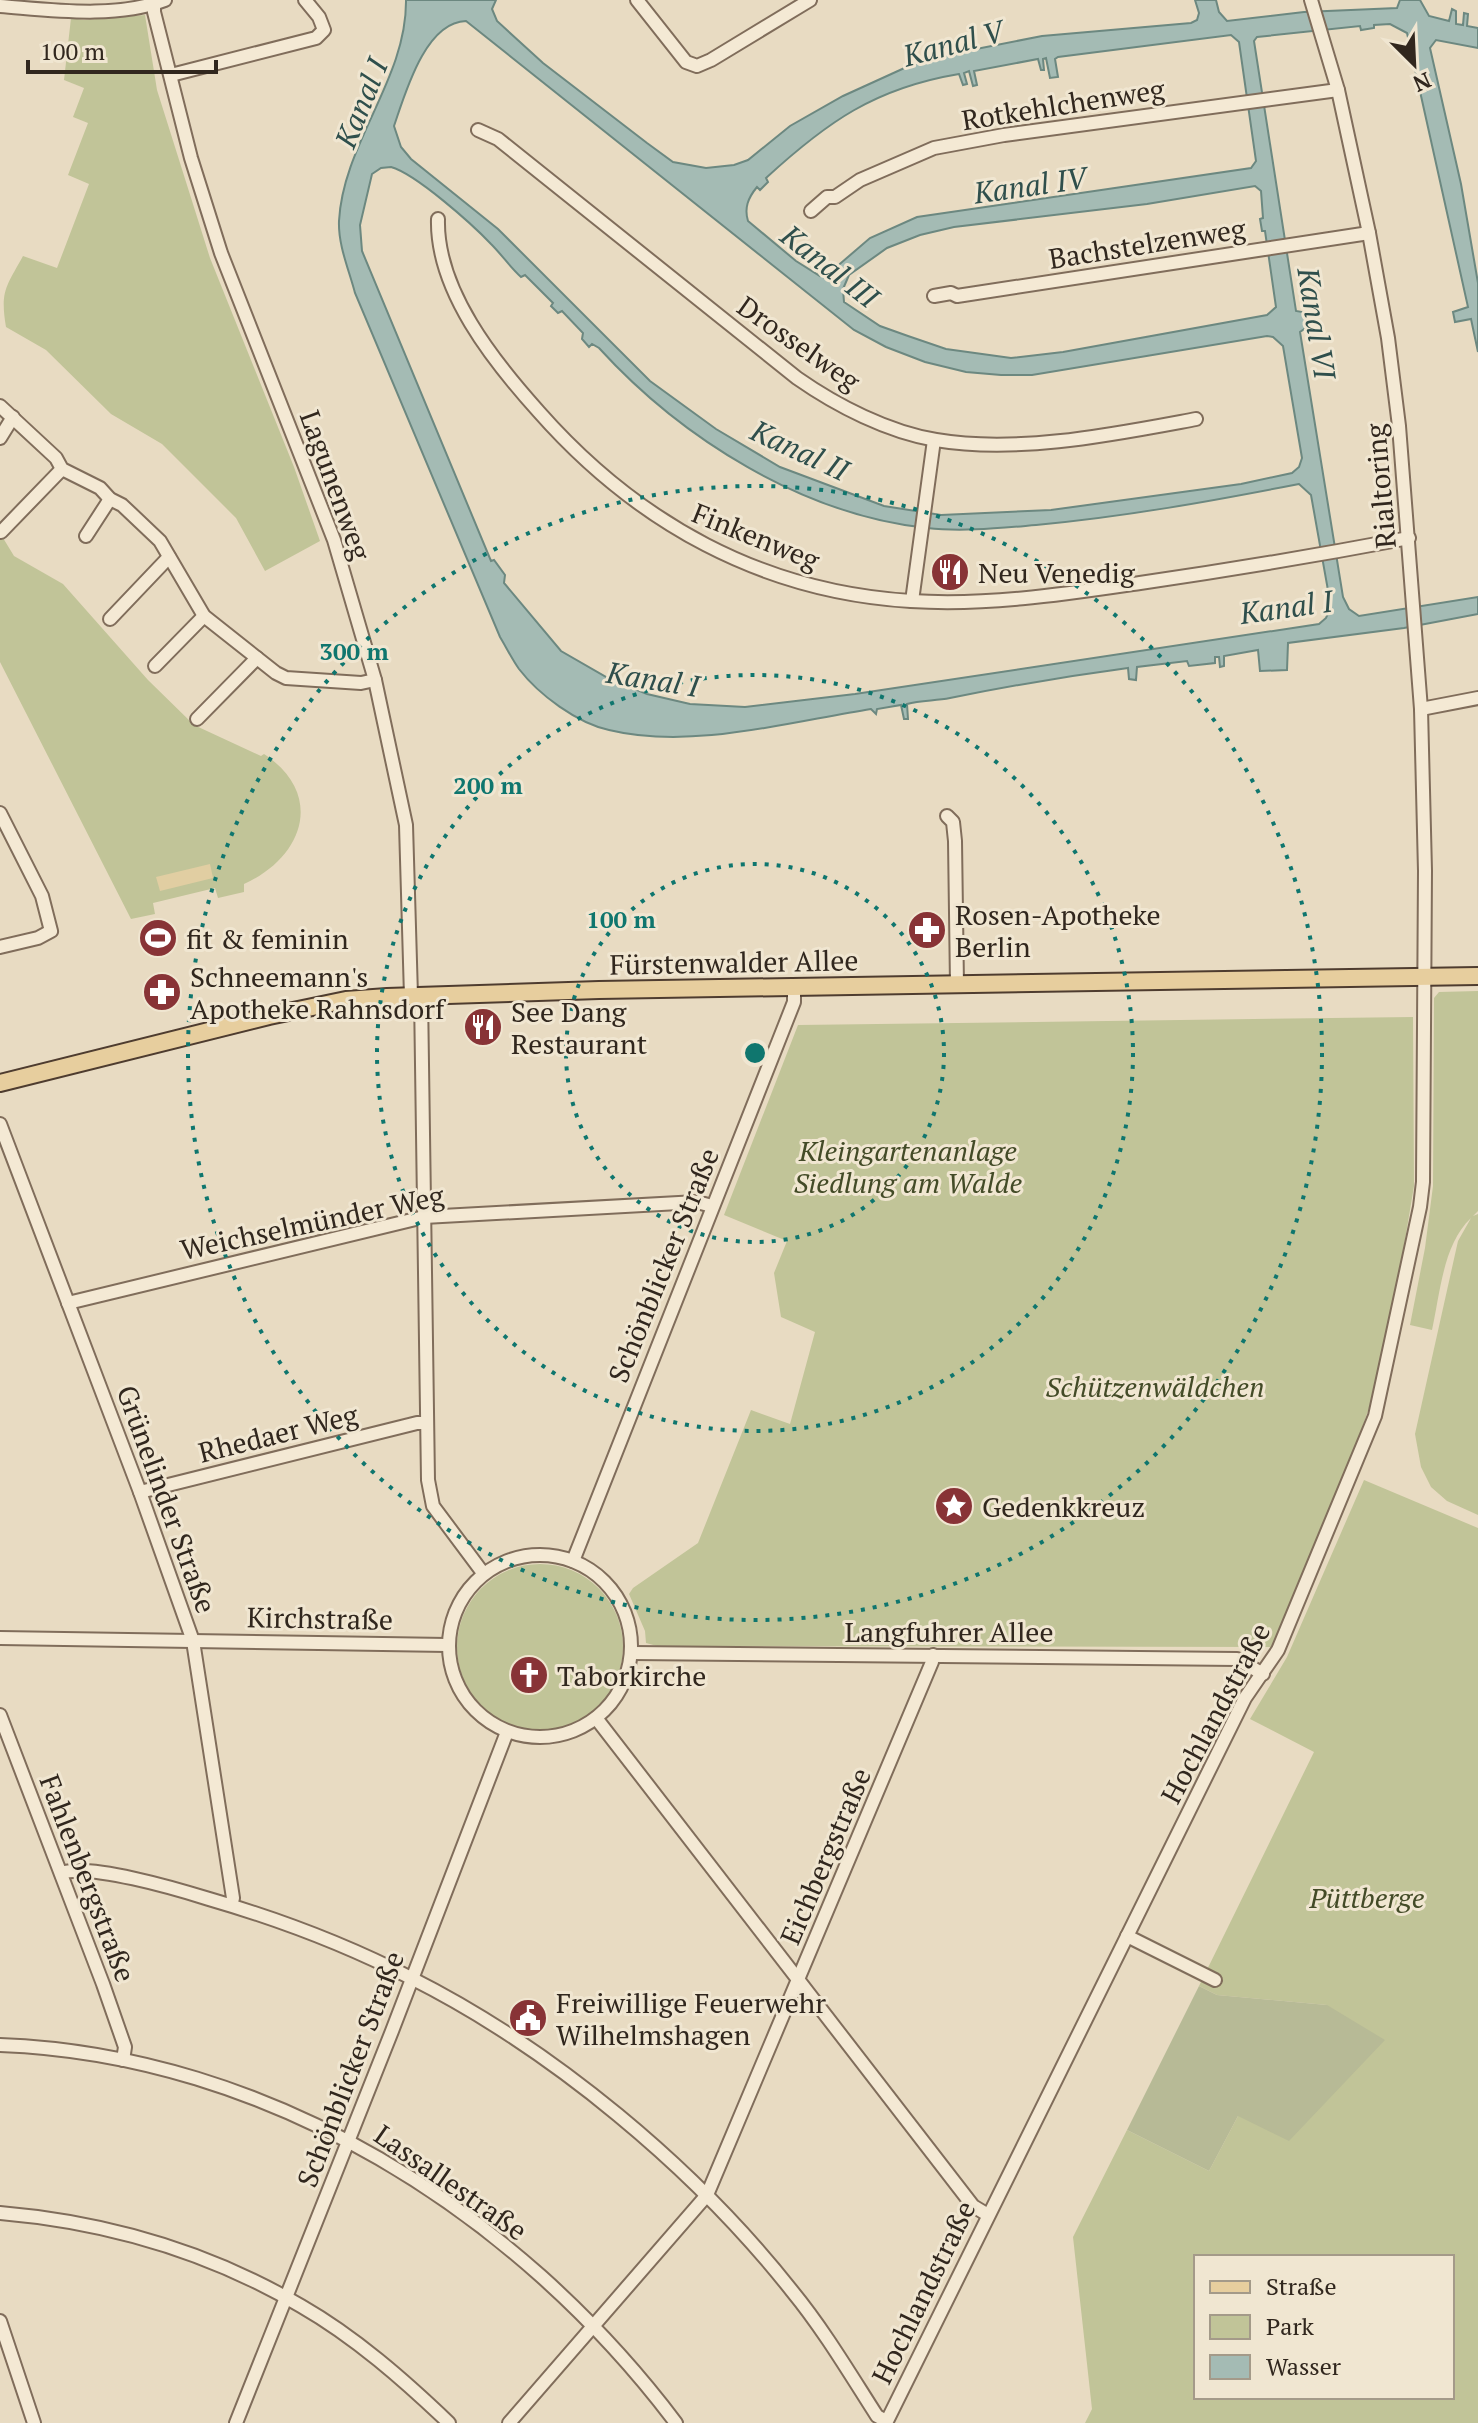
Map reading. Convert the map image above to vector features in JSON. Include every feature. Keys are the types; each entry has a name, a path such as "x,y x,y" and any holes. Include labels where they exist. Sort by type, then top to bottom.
{"main road":[{"name":"Fürstenwalder Allee","path":"0,1083 277,1014 346,1000 416,995 1478,976"}],"street":[{"path":"171,75 316,38 324,30 305,0"},
{"path":"637,0 692,66 703,65 810,0"},
{"path":"0,6 94,10 140,8 159,2"},
{"name":"Lagunenweg","path":"159,2 154,12 202,194 221,253 334,540 375,680 406,825 424,1217 428,1480 433,1506 483,1573"},
{"name":"Rialtoring","path":"1312,2 1338,90 1369,233 1393,370 1421,709 1425,978"},
{"name":"Rotkehlchenweg","path":"811,211 827,197 835,197 860,180 934,148 1004,135 1338,90"},
{"name":"Drosselweg","path":"478,130 498,139 807,385 887,425 934,440 1028,443 1196,419"},
{"name":"Finkenweg","path":"438,219 438,241 446,273 457,298 519,391 545,419 626,496 684,535 765,571 828,590 912,601 965,601 1054,594 1223,571 1409,538"},
{"name":"Bachstelzenweg","path":"934,296 951,293 957,296 1369,233"},
{"path":"0,406 56,458 62,469 100,488 160,541 204,616 257,658 286,678 361,683 375,680"},
{"path":"0,438 13,417"},
{"path":"912,601 934,440"},
{"path":"1,532 62,469"},
{"path":"86,536 110,499"},
{"path":"110,619 169,557"},
{"path":"155,666 204,616"},
{"path":"197,719 257,658"},
{"path":"1421,709 1478,698"},
{"path":"0,813 42,896 51,931 38,938 0,947"},
{"path":"947,816 953,822 955,841 957,985"},
{"name":"Hochlandstraße","path":"886,2422 1245,1698 1273,1661 1375,1416 1423,1182 1425,978"},
{"name":"Schönblicker Straße","path":"573,1561 794,1002 794,987"},
{"name":"Grünelinder Straße","path":"0,1124 140,1492 193,1641 233,1898 231,1905"},
{"name":"Weichselmünder Weg","path":"68,1303 424,1217 697,1202 712,1206"},
{"name":"Rhedaer Weg","path":"140,1492 427,1423"},
{"path":"532,1555 573,1561 592,1571 608,1586 621,1605 629,1626 632,1653 620,1689 596,1718 561,1734 527,1737 507,1732 487,1722 473,1709 452,1672 447,1645 458,1607 483,1573 514,1559 532,1555"},
{"name":"Kirchstraße","path":"0,1638 447,1645"},
{"name":"Langfuhrer Allee","path":"632,1653 1237,1659 1263,1674"},
{"name":"Eichbergstraße","path":"509,2423 707,2195 933,1655"},
{"name":"Fahlenbergstraße","path":"0,1715 125,2047 123,2060"},
{"path":"596,1718 973,2206 988,2215"},
{"name":"Schönblicker Straße","path":"236,2423 507,1732"},
{"path":"61,1873 68,1870 95,1872 231,1905 337,1944 412,1978 491,2024 573,2080 644,2137 707,2195 792,2291 877,2416 886,2422"},
{"path":"1127,1936 1215,1980"},
{"name":"Lassallestraße","path":"0,2045 61,2049 123,2060 237,2092 306,2120 386,2160 461,2211 594,2326 676,2423"},
{"path":"0,2213 44,2217 129,2235 211,2263 287,2299 344,2335 449,2423"},
{"path":"0,2321 34,2423"}],"green space":[{"path":"145,15 157,90 210,258 294,467 320,541 265,571 236,518 162,444 111,414 46,350 6,327 4,297 23,256 57,268 89,184 68,175 88,123 73,117 84,88 64,80 71,18 84,20"},
{"path":"0,533 14,556 63,584 148,680 194,725 261,756 264,754 285,772 296,790 301,808 299,826 292,843 280,859 244,884 244,892 218,898 215,888 153,903 155,914 131,919 0,662"},
{"path":"1478,991 1478,1211 1473,1216 1478,1214 1478,1515 1447,1501 1431,1487 1421,1467 1415,1434 1458,1241 1471,1218 1448,1255 1432,1330 1410,1325 1433,1186 1434,998 1439,992"},
{"name":"Kleingartenanlage Siedlung am Walde","path":"1413,1017 1414,1186 1390,1330 1370,1405 1346,1474 1274,1647 657,1646 646,1643 645,1631 629,1594 633,1588 698,1543 751,1410 790,1424 815,1332 781,1317 774,1273 787,1241 724,1215 798,1025"},
{"name":"Püttberge","path":"1364,1480 1478,1528 1478,2423 1085,2423 1092,2409 1073,2237 1127,2130 1209,2171 1238,2116 1327,2005 1217,1995 1199,1986 1314,1752 1250,1719 1287,1657"},
{"path":"540,1564 572,1571 598,1589 616,1615 623,1647 616,1679 598,1705 572,1723 540,1730 508,1723 482,1705 464,1679 457,1647 464,1615 482,1589 508,1571"},
{"path":"1199,1986 1217,1995 1327,2005 1385,2040 1289,2141 1238,2116 1209,2171 1127,2130"}],"sand":[{"path":"210,864 213,878 160,891 156,877"}],"water":[{"path":"406,0 496,0 492,9 497,21 543,63 673,162 706,168 748,160 790,126 843,96 911,65 1042,36 1191,23 1197,20 1199,13 1195,0 1216,0 1219,12 1227,21 1304,12 1397,8 1400,0 1420,0 1429,16 1449,21 1452,9 1456,11 1456,24 1463,25 1464,13 1468,14 1467,26 1478,28 1478,48 1436,40 1430,48 1461,184 1478,283 1478,352 1471,319 1455,322 1453,312 1468,307 1407,33 1390,24 1361,30 1360,26 1257,37 1254,41 1296,311 1308,313 1310,325 1300,332 1343,597 1349,609 1359,616 1478,597 1478,614 1404,628 1288,643 1287,670 1260,671 1258,650 1224,656 1224,666 1220,667 1219,657 1215,657 1215,663 1189,666 1187,661 1137,667 1136,680 1129,679 1128,668 912,703 907,704 908,719 904,719 901,705 877,709 876,714 871,709 740,732 673,737 609,730 584,721 548,698 527,679 500,637 355,293 342,248 339,221 343,192 351,165 397,57 404,29","holes":["466,21 854,330 925,362 966,372 1032,375 1273,337 1283,346 1302,458 1299,467 1292,473 1241,484 1051,510 941,515 884,506 780,467 716,429 650,381 498,229 411,159 401,147 394,126 411,79 428,46 452,24","1231,35 1239,42 1256,161 1251,168 917,217 870,238 834,269 820,276 796,261 748,221 748,203 757,187 760,190 768,182 766,178 788,158 854,110 877,98 929,80 959,74 963,85 967,84 964,73 969,71 973,86 977,85 974,71 1038,59 1041,70 1044,70 1043,59 1046,58 1050,78 1058,77 1055,59","391,167 402,171 458,213 521,277 525,275 553,303 551,306 558,313 562,311 583,333 582,339 589,347 592,344 599,348 667,412 747,467 790,489 835,507 881,520 927,528 967,530 1102,518 1299,484 1311,495 1331,607 1326,618 1319,624 855,694 745,707 690,704 647,694 608,678 561,651 504,583 505,575 494,560 491,561 362,251 360,225 372,174 381,168","1255,186 1261,191 1263,218 1260,219 1262,231 1265,231 1276,307 1267,315 1063,352 1011,358 946,349 880,326 844,302 843,289 849,275 887,248 920,235 954,227 1147,204"]}],"place":[{"name":"Neu Venedig","path":"950,572"},
{"name":"Rosen-Apotheke Berlin","path":"927,930"},
{"name":"fit & feminin","path":"158,938"},
{"name":"Schneemann's Apotheke Rahnsdorf","path":"162,992"},
{"name":"See Dang Restaurant","path":"483,1027"},
{"name":"Gedenkkreuz","path":"954,1506"},
{"name":"Taborkirche","path":"529,1675"},
{"name":"Freiwillige Feuerwehr Wilhelmshagen","path":"528,2018"}],"water label":[{"name":"Kanal V","path":"953,43"},
{"name":"Kanal I","path":"361,103"},
{"name":"Kanal IV","path":"1030,185"},
{"name":"Kanal III","path":"830,266"},
{"name":"Kanal VI","path":"1317,323"},
{"name":"Kanal II","path":"800,450"},
{"name":"Kanal I","path":"1286,607"},
{"name":"Kanal I","path":"653,679"}],"park label":[{"name":"Schützenwäldchen","path":"1155,1386"}]}
